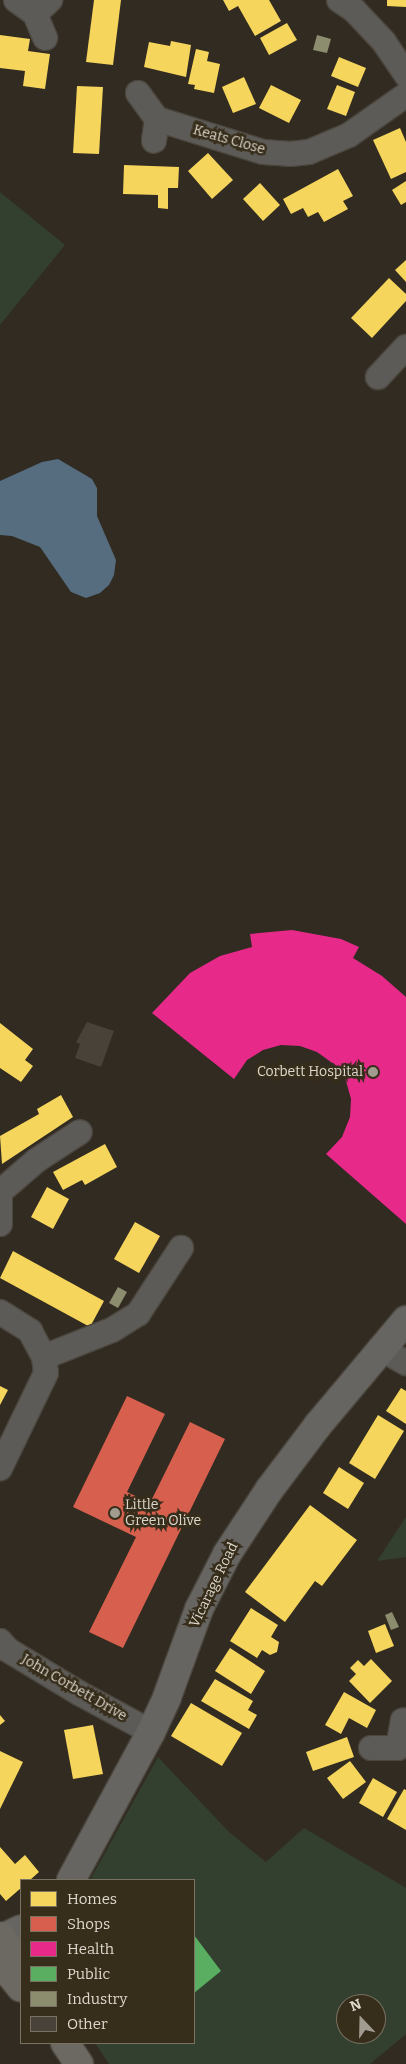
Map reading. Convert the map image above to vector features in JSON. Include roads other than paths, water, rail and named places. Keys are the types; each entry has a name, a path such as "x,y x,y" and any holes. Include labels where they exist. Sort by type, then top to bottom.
{"highway":[{"path":"66,2044 80,2064"}],"street":[{"path":"16,0 43,7 45,38"},
{"path":"340,0 354,10 384,42 406,76"},
{"name":"Keats Close","path":"138,93 155,130 263,152 290,154 309,152 349,135 406,94"},
{"path":"378,377 406,347"},
{"path":"0,1224 0,1192 37,1160 80,1132"},
{"path":"44,1357 112,1330 138,1314 181,1248"},
{"path":"0,1312 30,1331 44,1357 46,1373 0,1468"},
{"name":"Vicarage Road","path":"72,1879 168,1697 199,1609 227,1554 269,1490 380,1348 406,1320"},
{"path":"380,1348 406,1363"},
{"name":"John Corbett Drive","path":"0,1641 8,1650 78,1693 151,1732"},
{"path":"371,1748 402,1751 404,1720"}],"water":[{"path":"58,459 92,479 97,488 97,516 116,560 114,575 109,585 100,593 86,598 71,592 40,547 12,536 0,535 0,481 42,462"}],"place":[{"name":"Corbett Hospital","path":"373,1072"},
{"name":"Little Green Olive","path":"115,1513"}]}
